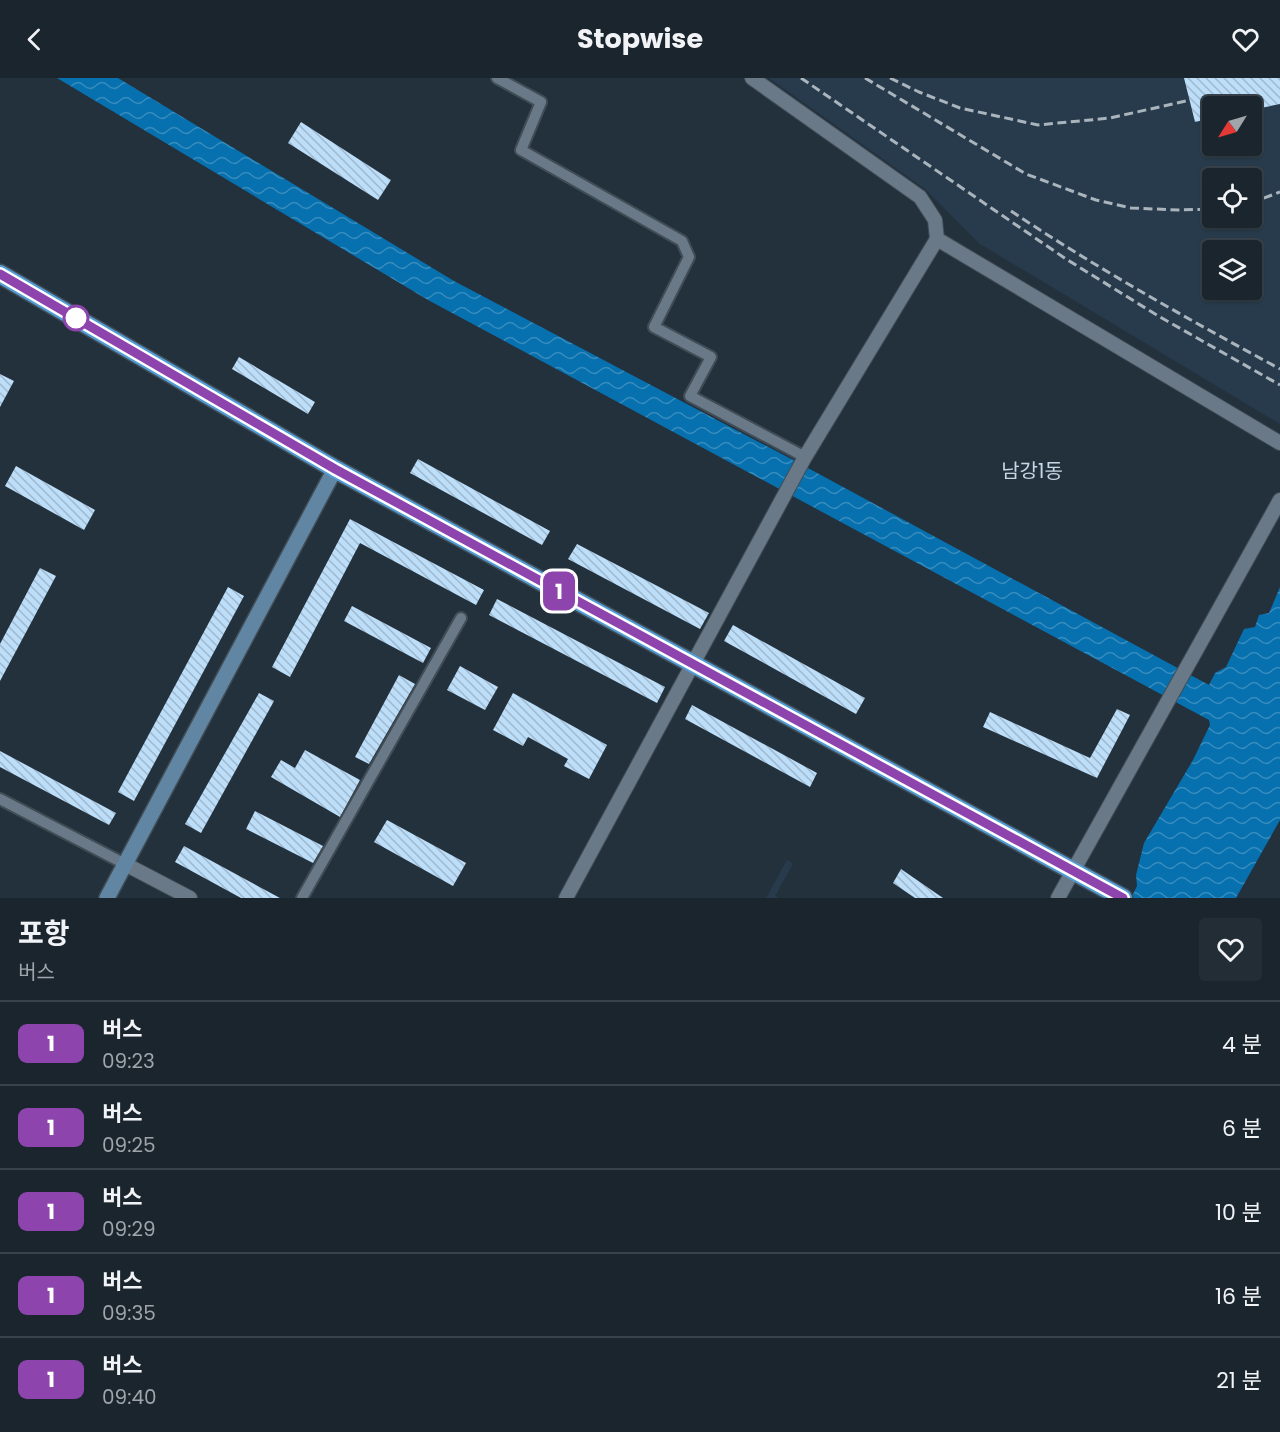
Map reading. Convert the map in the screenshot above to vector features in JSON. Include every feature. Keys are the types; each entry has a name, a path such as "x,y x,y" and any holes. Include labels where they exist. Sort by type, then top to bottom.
{"highway":[{"path":"0,274 335,469 1123,898"}],"main road":[{"path":"107,898 335,469"}],"street":[{"path":"497,78 541,102 521,150 682,241 689,257 654,327 711,357 690,396 805,457"},
{"path":"566,898 805,457 937,239 935,220 920,197 753,78"},
{"path":"937,239 1280,443"},
{"path":"1058,898 1280,500"},
{"path":"302,898 461,618"},
{"path":"0,800 190,898"}],"shaded area":[{"path":"769,78 1280,78 1280,424 980,244 925,189"},
{"path":"787,860 793,864 775,896 779,898 766,898"}],"water":[{"path":"57,78 118,78 454,281 795,461 1209,685 1215,673 1226,667 1244,629 1255,627 1259,615 1269,613 1280,587 1280,820 1236,898 1131,898 1137,886 1136,875 1144,843 1193,760 1210,725 1209,720 428,300"}],"building":[{"path":"1184,78 1280,78 1280,104 1262,108 1262,96 1202,96 1202,120 1195,122"},
{"path":"301,122 391,180 378,200 288,143"},
{"path":"239,357 315,402 308,414 232,369"},
{"path":"0,374 14,381 0,407"},
{"path":"418,459 550,531 542,545 410,473"},
{"path":"16,466 95,510 84,530 5,486"},
{"path":"350,519 484,590 476,605 360,543 290,677 272,667"},
{"path":"577,544 709,613 700,629 568,559"},
{"path":"40,568 56,576 0,681 0,644"},
{"path":"228,587 244,596 134,801 118,792"},
{"path":"497,599 665,687 657,703 489,615"},
{"path":"352,606 431,648 423,663 344,621"},
{"path":"733,625 865,698 856,714 724,641"},
{"path":"460,666 498,687 485,710 447,690"},
{"path":"399,675 415,684 369,764 355,757"},
{"path":"259,693 274,701 201,833 185,824"},
{"path":"513,693 607,745 589,779 564,766 568,759 528,737 523,746 493,730"},
{"path":"692,705 817,773 810,787 685,719"},
{"path":"1117,709 1130,715 1097,778 983,727 990,712 1090,758"},
{"path":"305,750 360,780 340,817 271,777 281,760 295,768"},
{"path":"0,751 116,813 109,825 0,767"},
{"path":"255,811 323,846 313,863 246,829"},
{"path":"387,820 466,863 453,886 374,842"},
{"path":"184,846 280,898 241,898 175,862"},
{"path":"901,869 943,898 915,898 893,883"}],"railway":[{"path":"801,78 1066,259 1160,317 1280,385"},
{"path":"865,78 1026,174 1096,200 1131,208 1202,209"},
{"path":"890,78 960,108 1038,125 1110,118 1186,101"},
{"path":"1262,199 1280,192"},
{"path":"1011,211 1144,293 1280,369"}],"bus line":[{"name":"1","path":"0,274 335,469 1123,898"}],"district":[{"name":"남강1동","path":"1032,471"}]}
